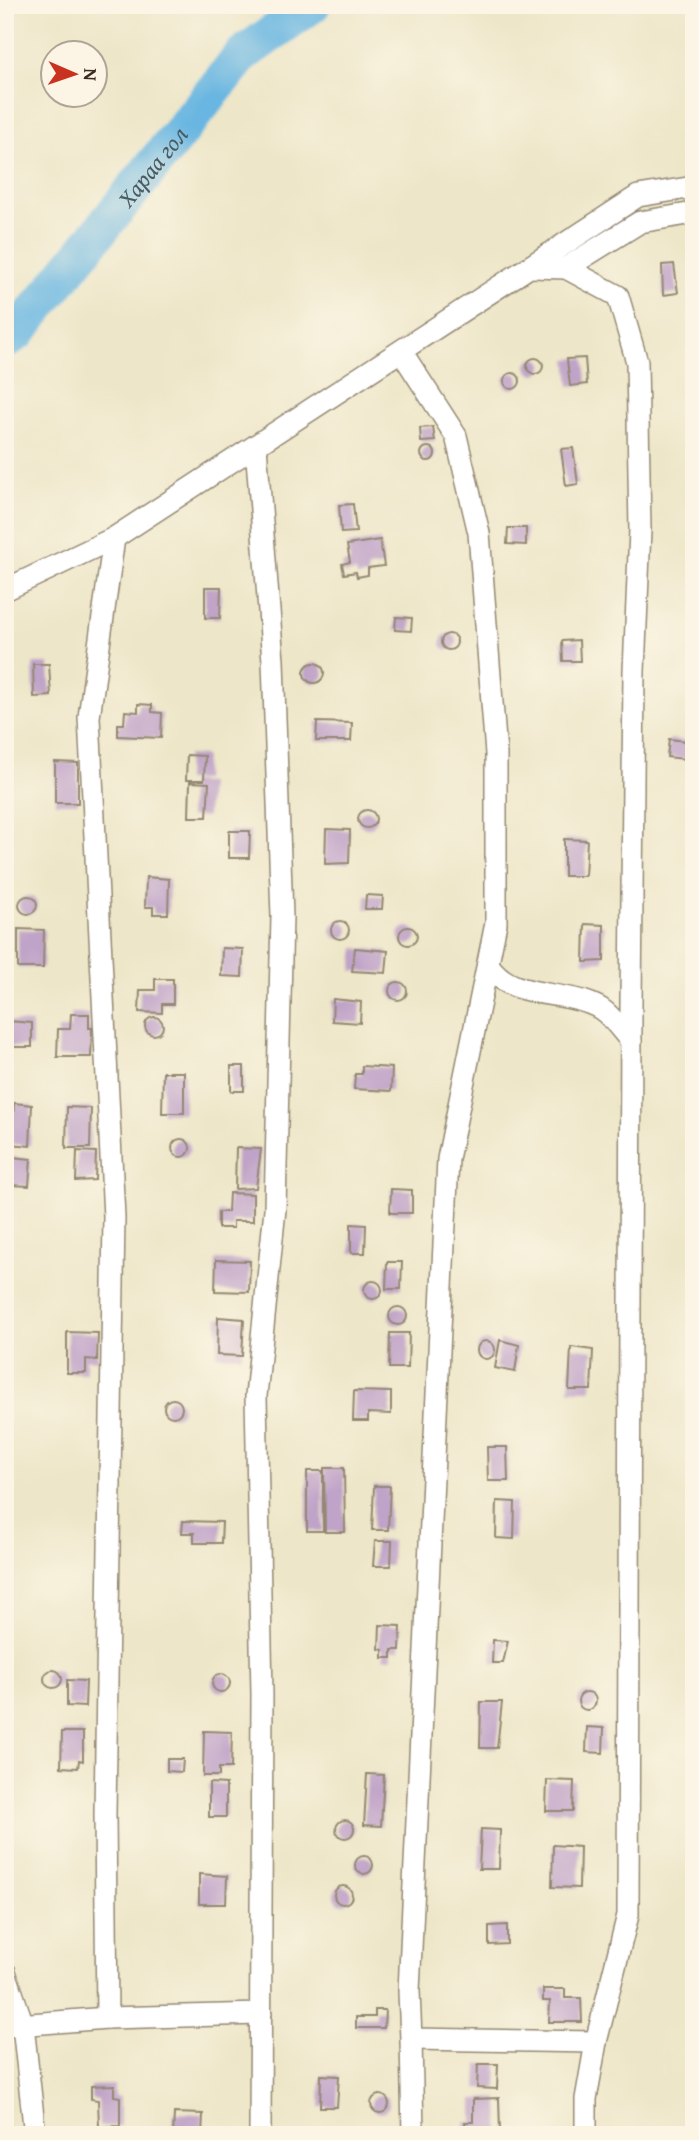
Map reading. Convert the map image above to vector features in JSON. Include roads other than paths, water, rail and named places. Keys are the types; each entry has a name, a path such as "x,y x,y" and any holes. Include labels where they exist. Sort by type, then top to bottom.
{"street":[{"path":"5,590 114,537 638,196 694,187"},
{"path":"566,268 640,222 694,213"},
{"path":"531,267 566,268 618,296 638,362 640,530 634,671 628,1915 596,2042 586,2099 586,2135"},
{"path":"401,351 456,436 478,533 496,754 496,923 448,1159 410,1977 414,2135"},
{"path":"256,446 273,661 282,916 275,1209 256,1396 261,1694 260,2135"},
{"path":"107,2018 105,1814 114,1217 89,718 114,537"},
{"path":"488,964 496,977 526,989 601,1009 631,1041"},
{"path":"5,1972 35,2135"},
{"path":"14,2025 107,2018 261,2014"},
{"path":"411,2039 596,2042"}],"waterway":[{"name":"Хараа гол","path":"5,341 18,332 243,54 312,5"}]}
